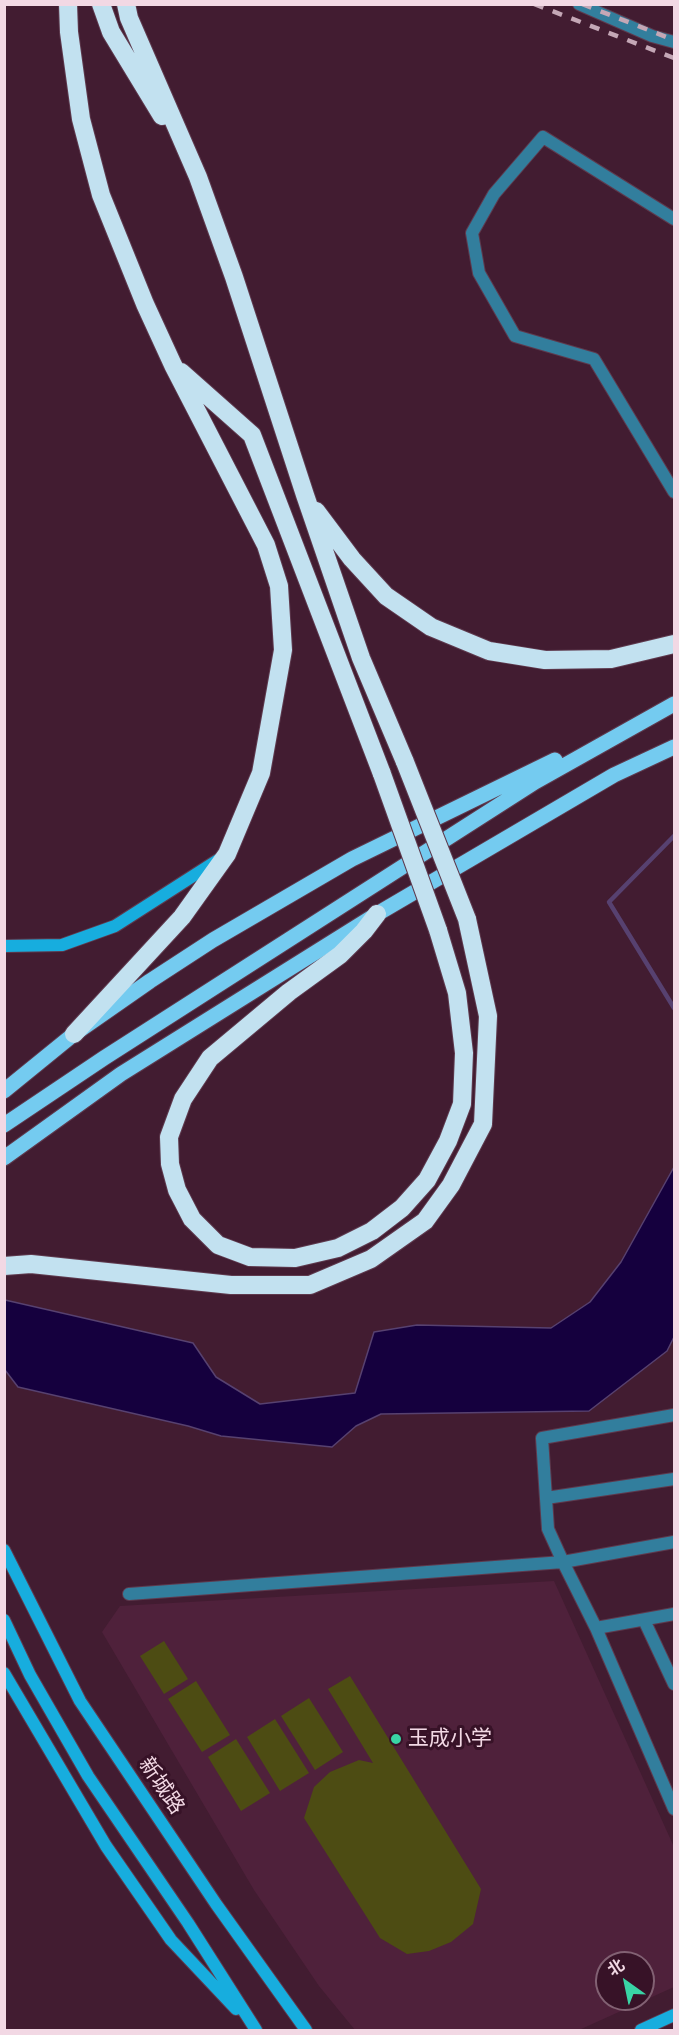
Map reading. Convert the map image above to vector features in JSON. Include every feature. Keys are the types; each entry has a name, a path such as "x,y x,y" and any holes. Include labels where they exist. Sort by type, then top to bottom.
{"highway":[{"path":"59,4 69,32"},
{"path":"68,4 69,32 81,119 101,195 173,365 266,545 279,586 283,650 261,773 227,854 182,917 74,1034"},
{"path":"101,4 111,32 198,177"},
{"path":"7,1265 31,1264 231,1285 310,1285 371,1259 425,1221 452,1185 483,1124 488,1016 467,919 361,658 234,277 198,177 129,18 126,4"},
{"path":"173,365 252,435 382,774 438,930 457,993 464,1053 462,1104 448,1141 427,1180 402,1208 372,1231 338,1248 295,1258 250,1257 218,1245 192,1219 177,1190 170,1164 169,1137 183,1099 210,1058 289,992 340,955 377,914"},
{"path":"305,495 351,559 386,596 431,627 489,651 545,660 611,659 675,644"}],"main road":[{"path":"4,1091 74,1034 150,981 213,940 352,859 675,703"},
{"path":"4,1125 104,1058 535,782 675,703"},
{"path":"4,1158 121,1074 377,914 614,775 675,747"}],"street":[{"path":"579,4 652,36 675,42"},
{"path":"675,219 543,137 494,194 472,233 478,273 515,336 594,359 675,492"},
{"path":"4,946 62,945 115,926 227,854"},
{"path":"675,1415 542,1438 548,1529 596,1628 675,1809"},
{"path":"546,1498 675,1479"},
{"path":"129,1594 563,1562 675,1542"},
{"name":"新城路","path":"4,1550 80,1701 216,1904 306,2031"},
{"path":"596,1628 675,1614"},
{"path":"4,1620 30,1675 88,1776 188,1923 256,2031"},
{"path":"644,1620 675,1684"},
{"path":"4,1673 106,1846 171,1940 256,2031"},
{"path":"641,2031 675,2015"}],"shaded area":[{"path":"674,1167 674,1337 667,1351 589,1411 381,1414 356,1426 332,1447 221,1436 188,1426 18,1387 5,1370 5,1300 193,1343 216,1377 260,1404 355,1393 374,1332 417,1325 551,1328 590,1302 621,1262"},
{"name":"玉成小学","path":"554,1581 674,1847 674,1987 655,1996 655,1951 595,1951 595,2011 621,2011 579,2030 355,2030 319,1986 254,1890 102,1632 120,1606"},
{"path":"164,1641 188,1679 164,1694 140,1656"},
{"path":"350,1676 481,1889 473,1924 451,1942 429,1951 407,1954 380,1938 304,1818 314,1787 330,1772 359,1760 373,1763 328,1689"},
{"path":"196,1681 230,1735 202,1752 168,1699"},
{"path":"309,1698 343,1752 315,1770 281,1716"},
{"path":"275,1719 309,1773 280,1791 247,1737"},
{"path":"236,1739 270,1793 241,1811 208,1757"}],"waterway":[{"path":"674,836 609,902 674,1008"}],"railway":[{"path":"534,4 674,58"},
{"path":"582,4 674,40"}],"place":[{"name":"玉成小学","path":"396,1739"}]}
